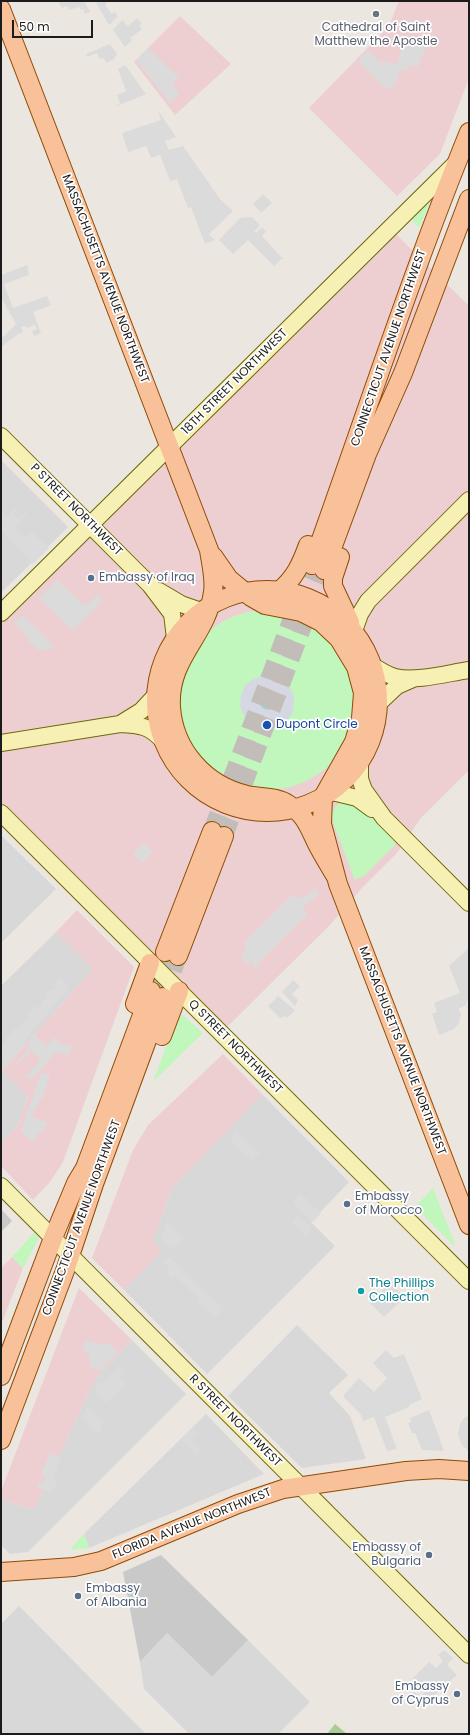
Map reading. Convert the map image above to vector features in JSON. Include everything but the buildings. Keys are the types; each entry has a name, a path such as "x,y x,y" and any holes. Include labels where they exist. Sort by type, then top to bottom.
{"main road":[{"name":"MASSACHUSETTS AVENUE NORTHWEST","path":"1,9 209,550 214,584 201,629 182,656 174,676 171,708 173,722 180,742 184,751 199,769 222,786 243,794 281,800 294,809 306,820 336,877"},
{"name":"CONNECTICUT AVENUE NORTHWEST","path":"469,132 463,156 387,348 318,567 403,373 469,199"},
{"name":"18TH STREET NORTHWEST","path":"1,614 463,156"},
{"path":"279,591 292,579 300,567 366,390 387,348"},
{"path":"352,627 328,608 310,598 279,591 260,590 228,596 206,608 189,621 175,638 162,664 157,694 158,723 164,742 170,755 186,777 196,787 212,798 250,812 276,812 294,809 327,794 349,777 360,763 372,738 378,718 378,684 373,666 352,627 336,592 332,578 394,416 403,373"},
{"name":"P STREET NORTHWEST","path":"1,436 150,585 172,614 175,638"},
{"path":"352,627 372,597 469,500"},
{"name":"MASSACHUSETTS AVENUE NORTHWEST","path":"209,550 226,575 244,592 265,605 293,609 321,622 340,639 356,667 362,693 363,707 358,730 351,747 327,794 322,824 336,877 469,1225"},
{"name":"P STREET NORTHWEST","path":"150,585 181,604 206,608"},
{"path":"373,666 395,677 414,678 469,670"},
{"path":"379,703 397,686 414,678"},
{"path":"120,724 141,711 157,694"},
{"path":"1,743 120,724 136,724 150,728 164,742"},
{"path":"360,763 360,779 364,790 384,818"},
{"path":"327,794 358,798 384,818 469,903"},
{"name":"Q STREET NORTHWEST","path":"1,813 150,963 165,993 469,1281"},
{"path":"172,954 218,834"},
{"path":"76,1182 77,1163 82,1147 150,963"},
{"name":"CONNECTICUT AVENUE NORTHWEST","path":"1,1376 53,1238 76,1182 85,1168 165,993"},
{"name":"CONNECTICUT AVENUE NORTHWEST","path":"1,1440 83,1220 94,1184 165,993"},
{"name":"R STREET NORTHWEST","path":"1,1186 469,1655"},
{"name":"FLORIDA AVENUE NORTHWEST","path":"3,1569 74,1566 101,1561 261,1496 283,1489 406,1471 464,1469"}],"shaded area":[{"path":"58,1 84,1 90,12 85,14 83,9 81,10 79,7 69,10 67,6 62,8"},
{"path":"95,1 108,1 105,5 112,14 114,12 118,16 109,25"},
{"path":"399,1 469,1 469,78 440,154 397,196 309,108 389,26"},
{"path":"180,16 231,64 175,115 134,62"},
{"path":"137,18 141,22 140,26 142,29 130,38 132,40 125,47 113,30 122,20 128,26"},
{"path":"407,36 427,44 417,68 409,65 406,71 400,71 394,87 391,86 389,90 387,87 385,88 358,61 368,50 380,62 386,61 396,65"},
{"path":"110,44 117,54 113,60 106,63 104,58 100,59 97,53 87,57 86,54"},
{"path":"148,48 179,78 172,84 179,94 170,103 136,60"},
{"path":"125,65 146,94 117,106 120,103 117,95 126,91 118,69"},
{"path":"157,109 176,137 165,141 169,150 183,146 220,199 233,211 209,234 215,240 205,244 191,207 188,208 177,179 170,181 160,155 151,158 146,146 128,152 122,133 161,120"},
{"path":"263,194 272,203 261,213 253,204"},
{"path":"252,217 260,225 254,232 256,233 262,227 266,231 262,236 283,259 275,265 275,267 248,240 233,254 219,240 240,218"},
{"path":"390,228 469,306 469,770 420,819 397,853 362,888 330,925 221,1033 1,813 1,613"},
{"path":"27,265 29,275 4,284 13,308 47,296 51,305 33,312 41,333 34,336 32,331 37,329 35,325 26,328 25,326 21,327 23,332 15,336 1,347 1,339 16,324 1,297 1,275"},
{"path":"1,460 68,527 1,593"},
{"path":"16,508 17,510 14,514 18,519 25,512 27,514 14,527 25,538 32,532 49,548 33,564 1,531 1,511 7,517"},
{"path":"57,580 85,606 98,595 103,600 73,631 39,598"},
{"path":"22,615 55,647 39,651 27,640 29,638 14,623"},
{"path":"264,675 277,676 288,684 294,697 293,712 289,718 277,727 270,729 257,727 249,721 243,714 240,705 244,687 250,681","holes":["268,692 275,696 274,706 267,709 260,704 259,700 262,694"]},
{"path":"1,835 56,889 1,943"},
{"path":"144,843 153,852 142,863 133,854"},
{"path":"317,889 319,895 303,907 307,915 259,963 256,969 251,962 246,964 241,954 246,949 244,943 292,895 300,899"},
{"path":"77,910 134,967 63,1162 50,1182 33,1200 1,1166 1,1144 17,1127 28,1096 2,1071 93,969 56,932"},
{"path":"56,932 93,969 2,1071 28,1096 17,1127 1,1144 1,986"},
{"path":"469,948 469,997 465,1006 458,1009 461,1014 459,1023 454,1029 439,1035 432,1014 437,1012 434,1003 460,993 449,966"},
{"path":"60,977 70,987 26,1039 22,1049 3,1069 1,1067 3,1058 1,1049 7,1041 5,1039 17,1027 20,1028 24,1020 27,1021 29,1019 27,1013 34,1010 34,1006 36,1008 42,1003 42,999 44,1000 47,998 46,995 51,990 54,991 56,989 54,984"},
{"path":"293,980 300,986 292,994 298,1000 295,1006 282,992"},
{"path":"278,996 295,1010 287,1018 286,1016 280,1018 268,1006"},
{"path":"32,1035 35,1035 46,1046 55,1037 59,1043 72,1046 68,1055 58,1052 55,1053 31,1080 26,1076 41,1060 31,1051 19,1063 18,1061 27,1051"},
{"path":"223,1054 262,1094 172,1188 153,1241 162,1251 124,1290 92,1258 133,1150 148,1125"},
{"path":"41,1073 50,1076 42,1099 40,1099 32,1117 47,1123 43,1132 40,1131 33,1142 21,1131"},
{"path":"262,1094 349,1182 311,1222 335,1246 207,1374 124,1290 162,1251 153,1241 172,1188"},
{"path":"237,1132 259,1153 252,1161 230,1139"},
{"path":"301,1194 305,1198 309,1199 308,1201 321,1213 313,1222 293,1202"},
{"path":"1,1209 12,1221 1,1232"},
{"path":"298,1215 312,1229 306,1236 292,1222"},
{"path":"167,1222 184,1238 172,1250 161,1238"},
{"path":"12,1257 23,1268 1,1325 1,1268"},
{"path":"170,1257 223,1309 214,1318 197,1300 199,1298 175,1276 173,1279 166,1273 170,1269 164,1263"},
{"path":"390,1283 405,1297 384,1317 370,1303"},
{"path":"79,1288 132,1340 95,1379 34,1510 1,1499 1,1491"},
{"path":"297,1325 348,1375 329,1393 350,1416 366,1459 302,1468 228,1396"},
{"path":"86,1340 102,1345 110,1344 118,1352 103,1367 105,1369 104,1372 90,1367 92,1362 88,1360 90,1354 82,1351"},
{"path":"132,1340 186,1394 28,1552 10,1554 1,1545 1,1499 34,1510 95,1379"},
{"path":"386,1350 394,1358 404,1354 422,1399 409,1405 409,1407 385,1417 397,1449 387,1451 374,1417 363,1421 361,1415 343,1396 359,1378 374,1392 387,1378 373,1363"},
{"path":"119,1366 125,1372 120,1378 125,1384 106,1403 95,1392 98,1381 102,1384"},
{"path":"87,1406 104,1423 100,1427 102,1430 98,1434 82,1419"},
{"path":"429,1410 444,1451 422,1450 415,1433 412,1433 408,1423 411,1422 410,1418"},
{"path":"206,1414 264,1474 89,1548 84,1534"},
{"path":"469,1415 469,1451 462,1445 458,1434 460,1424 464,1418"},
{"path":"193,1427 198,1433 192,1440 202,1450 197,1455 181,1439"},
{"path":"50,1453 61,1458 54,1476 57,1485 50,1492 37,1487 39,1482 43,1483 46,1476 42,1475 42,1469 44,1468"},
{"path":"161,1555 248,1640 212,1677 167,1633 140,1662 123,1572"},
{"path":"19,1606 146,1734 1,1734 1,1624"},
{"path":"167,1633 212,1677 248,1640 310,1702 278,1734 189,1734 144,1689 140,1662"},
{"path":"444,1650 453,1658 447,1665 457,1675 422,1706 410,1695 414,1691 420,1697 425,1692 412,1679 429,1662 436,1668 443,1661 438,1655"}],"green space":[{"path":"426,204 429,205 419,228 411,218"},
{"name":"Dupont Circle","path":"267,610 285,612 301,617 317,625 336,643 342,650 353,674 357,700 355,718 350,734 342,750 324,769 317,775 293,786 267,790 249,788 233,783 217,775 198,757 192,750 181,726 177,700 179,682 184,666 192,650 210,631 217,625 241,614"},
{"path":"354,800 394,839 395,845 365,875 355,880 335,828 331,813 341,801"},
{"path":"183,1015 203,1033 153,1082 177,1018"},
{"path":"433,1188 455,1244 454,1246 415,1207"},
{"path":"34,1233 39,1238 23,1268 12,1257"},
{"path":"84,1534 89,1548 72,1550 71,1548"},
{"path":"335,1724 347,1734 327,1734"}],"water":[{"path":"268,692 274,695 277,701 274,707 268,710 262,707 259,701 262,695"}],"tunnel":[{"path":"212,831 312,565"},
{"path":"224,836 324,570"},
{"path":"151,991 165,952"},
{"path":"164,996 178,956"}],"place":[{"name":"Cathedral of Saint Matthew the Apostle","path":"376,14"},
{"name":"Embassy of Iraq","path":"91,578"},
{"name":"Dupont Circle","path":"267,725"},
{"name":"Embassy of Morocco","path":"347,1204"},
{"name":"The Phillips Collection","path":"361,1291"},
{"name":"Embassy of Bulgaria","path":"429,1555"},
{"name":"Embassy of Albania","path":"78,1596"},
{"name":"Embassy of Cyprus","path":"457,1694"}]}
